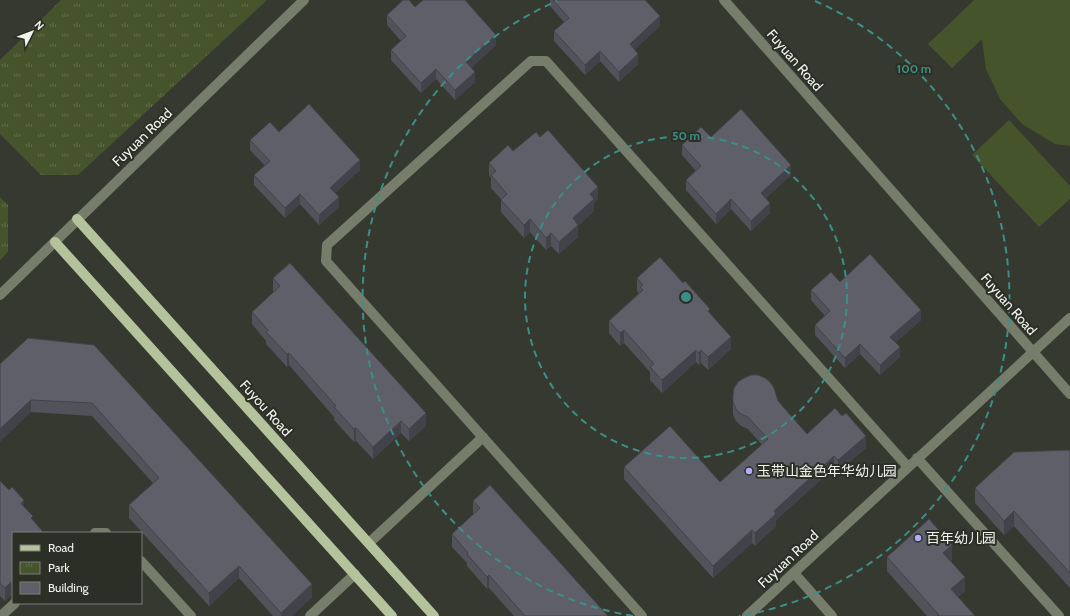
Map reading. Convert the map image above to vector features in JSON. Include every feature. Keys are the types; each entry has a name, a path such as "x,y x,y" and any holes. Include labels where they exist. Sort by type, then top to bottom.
{"main road":[{"name":"Fuyou Road","path":"78,219 434,616"},
{"path":"55,242 392,616"}],"street":[{"name":"Fuyuan Road","path":"0,295 304,0"},
{"name":"Fuyuan Road","path":"724,0 1032,352 747,616"},
{"path":"642,616 326,261 327,245 531,61 546,61 908,467"},
{"path":"1070,318 1032,352 1070,394"},
{"path":"369,544 483,437"},
{"path":"917,458 1059,616"},
{"path":"142,562 190,616"},
{"path":"794,573 832,616"},
{"path":"310,616 355,574"},
{"path":"1,616 14,604"}],"green space":[{"path":"61,0 267,0 78,175 41,175 0,134 0,60"},
{"path":"974,0 1070,0 1070,146 1055,144 1022,124 1000,99 986,69 982,39 952,68 928,44"},
{"path":"1009,120 1070,186 1070,199 1039,227 972,155"},
{"path":"0,197 8,205 8,252 0,260"}],"building":[{"path":"403,0 409,0 415,7 423,0 465,0 496,35 466,62 475,72 455,90 436,69 421,83 391,50 406,36 387,15"},
{"path":"553,0 645,0 660,16 630,44 638,54 619,72 600,51 585,65 554,31 569,18"},
{"path":"309,104 360,160 330,188 339,197 319,215 300,194 285,208 254,175 270,161 250,140 270,122 279,132"},
{"path":"741,109 791,165 761,193 770,203 751,221 731,199 716,214 686,180 701,166 682,145 701,127 711,137"},
{"path":"548,130 598,187 590,194 594,199 573,218 578,225 559,242 551,233 546,238 530,219 524,225 501,200 507,194 491,175 496,171 489,163 508,145 513,151 536,132 540,137"},
{"path":"870,254 921,310 890,337 900,347 880,365 860,344 845,358 815,325 830,311 811,290 831,272 840,282"},
{"path":"660,257 683,283 685,281 710,309 708,311 731,337 708,357 701,350 699,353 696,350 662,380 650,367 654,364 624,330 620,333 609,321 643,290 640,287 643,285 637,278"},
{"path":"290,263 426,413 409,429 401,421 373,447 334,407 336,406 289,353 287,354 266,332 268,330 252,312 280,286 273,278"},
{"path":"28,338 94,345 312,584 281,613 239,566 209,593 129,505 159,478 92,403 31,400 0,429 0,364"},
{"path":"751,375 758,375 770,382 774,388 778,401 807,434 835,408 842,416 846,413 866,436 838,460 834,456 774,511 776,514 755,533 752,530 713,566 624,467 670,426 720,482 768,439 748,417 741,414 736,409 733,402 734,388 738,382"},
{"path":"1070,450 1070,573 1014,511 1004,521 975,488 1014,452"},
{"path":"0,481 9,490 12,487 24,500 21,504 33,516 31,518 43,532 12,532 12,581 5,588 0,583"},
{"path":"490,485 608,616 525,616 489,575 487,577 452,534 480,508 473,501"},
{"path":"929,519 952,545 943,553 965,577 951,589 975,616 937,616 939,615 887,557"}],"place":[{"name":"玉带山金色年华幼儿园","path":"749,471"},
{"name":"百年幼儿园","path":"918,538"}]}
